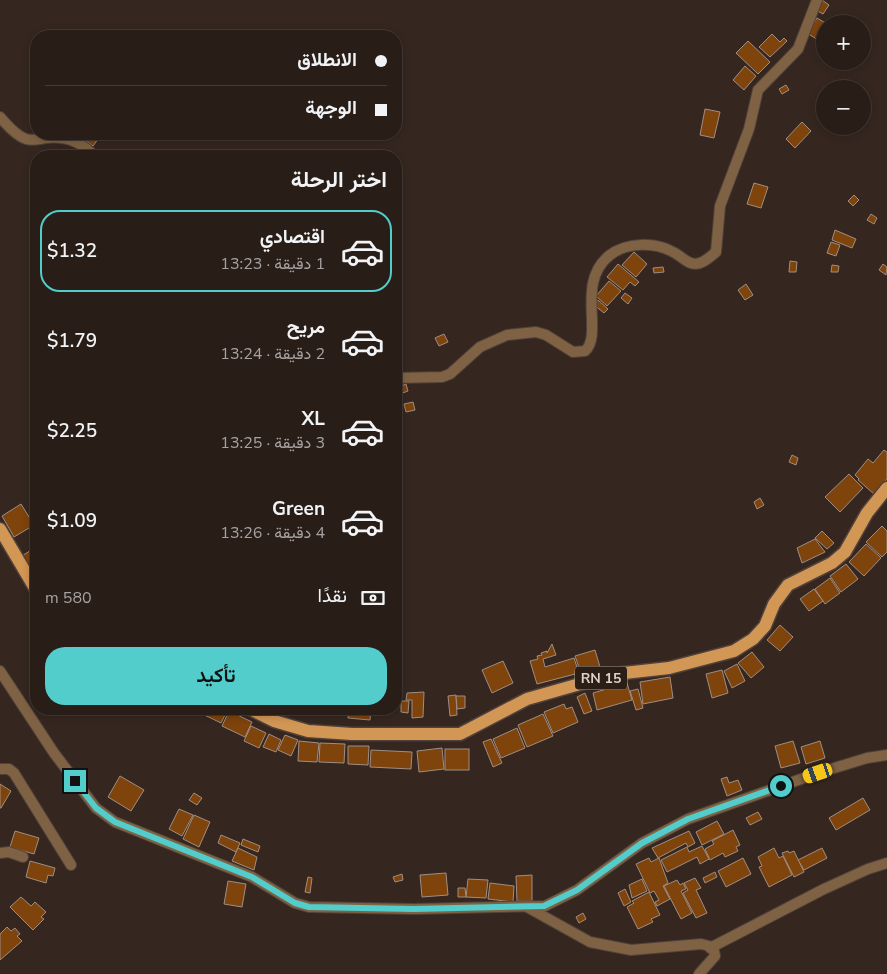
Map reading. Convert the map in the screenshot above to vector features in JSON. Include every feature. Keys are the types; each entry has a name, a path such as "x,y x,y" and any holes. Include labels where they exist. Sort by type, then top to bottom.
{"main road":[{"name":"RN 15","path":"262,715 274,721 308,731 352,734 460,734 527,699 616,674 668,668 734,650 753,639 765,626 774,604 788,585 832,563 845,552 868,513 887,488"},
{"path":"0,529 30,580"}],"street":[{"path":"402,378 442,377 450,374 480,347 507,335 536,332 546,335 573,352 585,352 593,339 590,301 593,283 602,263 610,255 623,247 636,245 665,248 689,263 700,264 716,252 720,206 749,129 758,90 798,49 818,0"},
{"path":"0,117 15,132 26,139 30,139"},
{"path":"67,140 74,141 88,150"},
{"path":"0,671 3,682 96,808 115,822 252,877 295,903 309,907 414,909 544,906 562,899 642,843 688,819 818,773 867,758 887,756"},
{"path":"0,769 9,769 14,773 71,865"},
{"path":"0,853 9,852 23,856"},
{"path":"710,948 824,888 868,868 887,864"},
{"path":"526,906 590,942 631,950 701,944 714,951 715,956 699,974"}],"building":[{"path":"822,0 829,5 823,14 816,10"},
{"path":"816,20 816,39 807,33"},
{"path":"772,34 780,42 784,38 787,41 770,57 759,47"},
{"path":"748,41 770,62 758,74 736,53"},
{"path":"745,66 756,76 744,90 733,80"},
{"path":"786,85 789,90 782,94 779,89"},
{"path":"705,109 720,112 714,138 700,135"},
{"path":"802,122 811,131 795,148 786,139"},
{"path":"85,140 97,140 93,146"},
{"path":"754,183 768,187 761,208 747,204"},
{"path":"854,195 859,200 853,206 848,201"},
{"path":"871,214 877,218 874,224 867,220"},
{"path":"835,230 856,239 852,248 832,240"},
{"path":"831,242 840,245 836,256 827,253"},
{"path":"634,252 647,264 636,277 622,265"},
{"path":"790,261 797,262 796,272 789,272"},
{"path":"618,264 639,282 635,286 630,282 623,290 607,277"},
{"path":"883,264 887,267 886,275 879,270"},
{"path":"832,265 839,266 838,272 831,272"},
{"path":"663,267 664,272 654,273 653,268"},
{"path":"609,281 621,291 607,306 596,296"},
{"path":"746,284 753,295 745,300 738,290"},
{"path":"625,293 632,298 628,304 621,298"},
{"path":"598,300 608,309 604,313 594,305"},
{"path":"444,334 448,342 439,346 435,338"},
{"path":"406,384 408,391 402,393 402,386"},
{"path":"413,402 415,410 406,412 404,404"},
{"path":"884,450 887,452 887,479 874,494 855,475 868,459 873,463"},
{"path":"792,455 798,458 796,465 789,462"},
{"path":"849,474 863,488 840,512 825,497"},
{"path":"760,498 764,505 757,509 754,502"},
{"path":"21,504 30,519 30,527 14,537 2,516"},
{"path":"882,526 887,531 887,552 882,557 866,542"},
{"path":"822,531 834,543 827,549 815,538"},
{"path":"815,539 825,552 802,563 797,548"},
{"path":"866,544 881,558 864,576 849,562"},
{"path":"30,551 30,574 20,557"},
{"path":"846,564 858,579 841,592 830,576"},
{"path":"830,578 840,593 825,604 815,589"},
{"path":"814,589 823,601 809,611 800,599"},
{"path":"780,625 793,637 780,651 767,640"},
{"path":"552,644 556,655 543,659 545,667 574,658 579,673 537,684 530,661 538,659 537,656 542,655 541,653 547,651 547,653"},
{"path":"595,650 600,667 581,673 575,656"},
{"path":"752,652 764,667 751,678 738,663"},
{"path":"503,661 513,683 492,693 482,670"},
{"path":"737,664 745,681 732,688 724,671"},
{"path":"722,670 728,693 712,698 706,674"},
{"path":"670,677 673,698 643,704 640,682"},
{"path":"627,683 632,700 597,710 593,693"},
{"path":"638,689 643,708 636,710 630,691"},
{"path":"424,692 423,717 412,718 412,700 406,700 407,693"},
{"path":"585,693 592,711 584,714 577,697"},
{"path":"456,695 457,715 450,716 448,696"},
{"path":"456,696 465,696 465,708 457,709"},
{"path":"402,701 409,701 408,713 402,712"},
{"path":"564,704 566,709 572,707 578,722 553,733 544,712"},
{"path":"543,714 553,736 527,747 518,725"},
{"path":"204,715 225,715 221,723"},
{"path":"227,715 237,715 252,722 245,737 222,726"},
{"path":"348,715 370,715 370,720 348,718"},
{"path":"251,726 266,733 259,748 244,741"},
{"path":"517,728 525,748 501,758 493,739"},
{"path":"269,734 281,740 276,752 263,747"},
{"path":"285,735 298,740 291,756 278,750"},
{"path":"491,739 502,763 493,767 483,742"},
{"path":"299,741 319,743 317,762 298,761"},
{"path":"793,741 800,763 781,768 775,746"},
{"path":"820,741 825,758 806,764 801,747"},
{"path":"320,743 345,744 344,763 319,762"},
{"path":"348,746 369,746 368,765 348,764"},
{"path":"442,748 444,769 419,772 417,751"},
{"path":"445,749 469,749 469,770 445,770"},
{"path":"371,750 412,752 411,769 370,767"},
{"path":"120,776 144,790 131,811 108,797"},
{"path":"727,777 729,783 738,780 742,790 727,796 721,779"},
{"path":"0,784 11,791 1,808 0,808"},
{"path":"194,793 202,798 197,805 189,800"},
{"path":"863,798 870,810 836,830 829,818"},
{"path":"179,809 193,815 182,836 169,829"},
{"path":"758,812 762,819 750,825 746,818"},
{"path":"194,815 210,822 199,847 183,839"},
{"path":"717,821 724,834 702,845 696,832"},
{"path":"733,830 740,845 736,847 738,851 725,857 723,853 710,860 705,849 714,844 712,841"},
{"path":"15,831 39,838 34,854 10,847"},
{"path":"689,831 695,843 688,847 686,843 658,858 652,848"},
{"path":"221,835 240,843 236,852 218,843"},
{"path":"243,839 260,846 258,852 241,845"},
{"path":"702,846 709,859 700,864 697,857 667,872 661,860 687,847 689,852"},
{"path":"238,848 257,857 254,870 232,861"},
{"path":"774,848 779,858 783,856 792,875 769,887 759,867 762,866 758,857"},
{"path":"822,848 827,858 804,870 798,860"},
{"path":"788,851 789,853 794,851 804,872 794,877 782,853"},
{"path":"649,858 651,862 659,858 668,883 663,886 670,899 657,906 655,902 659,900 654,891 650,893 636,864"},
{"path":"743,858 751,874 726,887 718,871"},
{"path":"30,861 55,868 53,876 48,875 46,883 26,877"},
{"path":"715,872 717,877 705,883 703,878"},
{"path":"446,873 448,895 422,897 420,875"},
{"path":"402,874 403,880 395,882 393,877"},
{"path":"532,875 532,901 517,901 516,876"},
{"path":"308,877 312,878 310,893 305,892"},
{"path":"695,878 701,888 696,890 707,913 696,918 683,893 688,890 684,883"},
{"path":"468,879 488,880 486,898 466,897"},
{"path":"642,879 647,891 632,898 629,885"},
{"path":"677,880 680,885 683,883 686,889 681,891 692,913 681,919 664,886"},
{"path":"228,881 246,884 242,907 224,904"},
{"path":"490,883 514,886 513,902 488,899"},
{"path":"458,888 465,888 466,897 458,897"},
{"path":"625,889 631,902 624,906 618,893"},
{"path":"649,892 660,915 651,919 653,922 638,929 627,907 634,903 632,901"},
{"path":"21,897 31,906 35,902 46,912 41,917 44,919 33,930 10,907"},
{"path":"583,913 586,919 579,923 576,917"},
{"path":"7,927 11,931 15,928 20,934 17,936 22,941 0,960 0,934"}],"route":[{"path":"75,781 96,808 115,822 252,877 295,903 309,907 414,909 544,906 562,899 577,890 642,843 688,819 781,786"}]}
